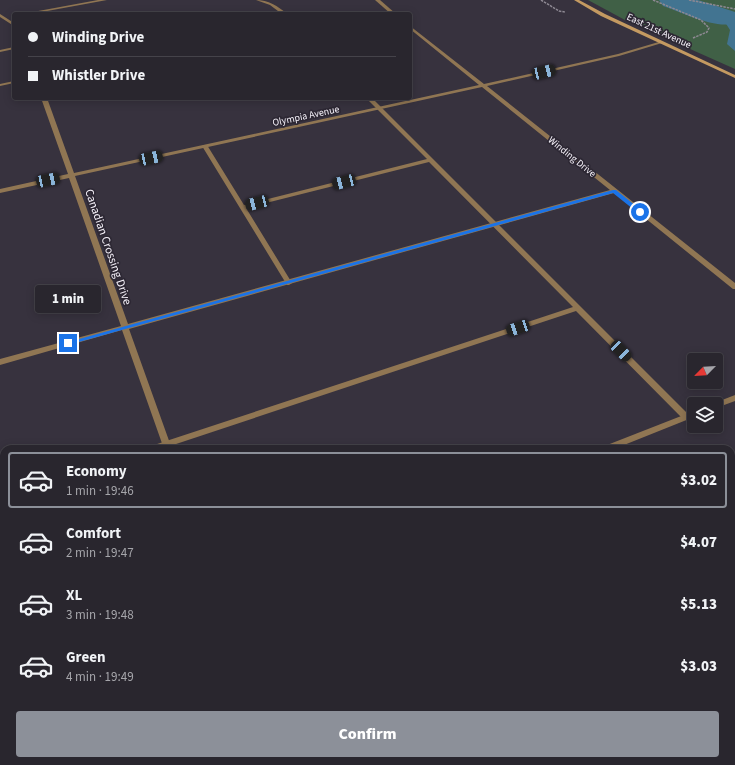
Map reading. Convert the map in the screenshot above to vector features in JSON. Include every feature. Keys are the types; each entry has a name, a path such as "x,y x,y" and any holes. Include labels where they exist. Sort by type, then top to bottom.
{"street":[{"path":"36,12 105,0"},
{"path":"258,0 272,4 282,12"},
{"path":"378,0 392,12"},
{"name":"East 21st Avenue","path":"576,0 603,15 735,77"},
{"path":"0,15 12,23"},
{"path":"6,18 12,16"},
{"name":"Winding Drive","path":"412,29 735,287"},
{"name":"Olympia Avenue","path":"0,191 484,86 619,55 660,42"},
{"path":"0,51 12,48"},
{"path":"0,85 12,82"},
{"name":"Canadian Crossing Drive","path":"45,100 124,328 167,445"},
{"path":"371,100 578,308 687,412"},
{"path":"205,146 289,283"},
{"path":"242,207 431,160"},
{"path":"0,362 289,283 614,191"},
{"path":"170,445 578,308"},
{"path":"723,402 735,398"},
{"path":"615,445 687,416"}],"path":[{"path":"653,0 701,20 707,25 709,28 707,32 690,39"},
{"path":"689,0 735,9"}],"green space":[{"path":"588,0 735,0 735,69 625,20"}],"water":[{"path":"728,17 735,18 735,51 727,44 730,30 723,19"}],"waterway":[{"path":"672,0 725,18"}],"route":[{"path":"68,343 289,283 614,191 640,212"}]}
